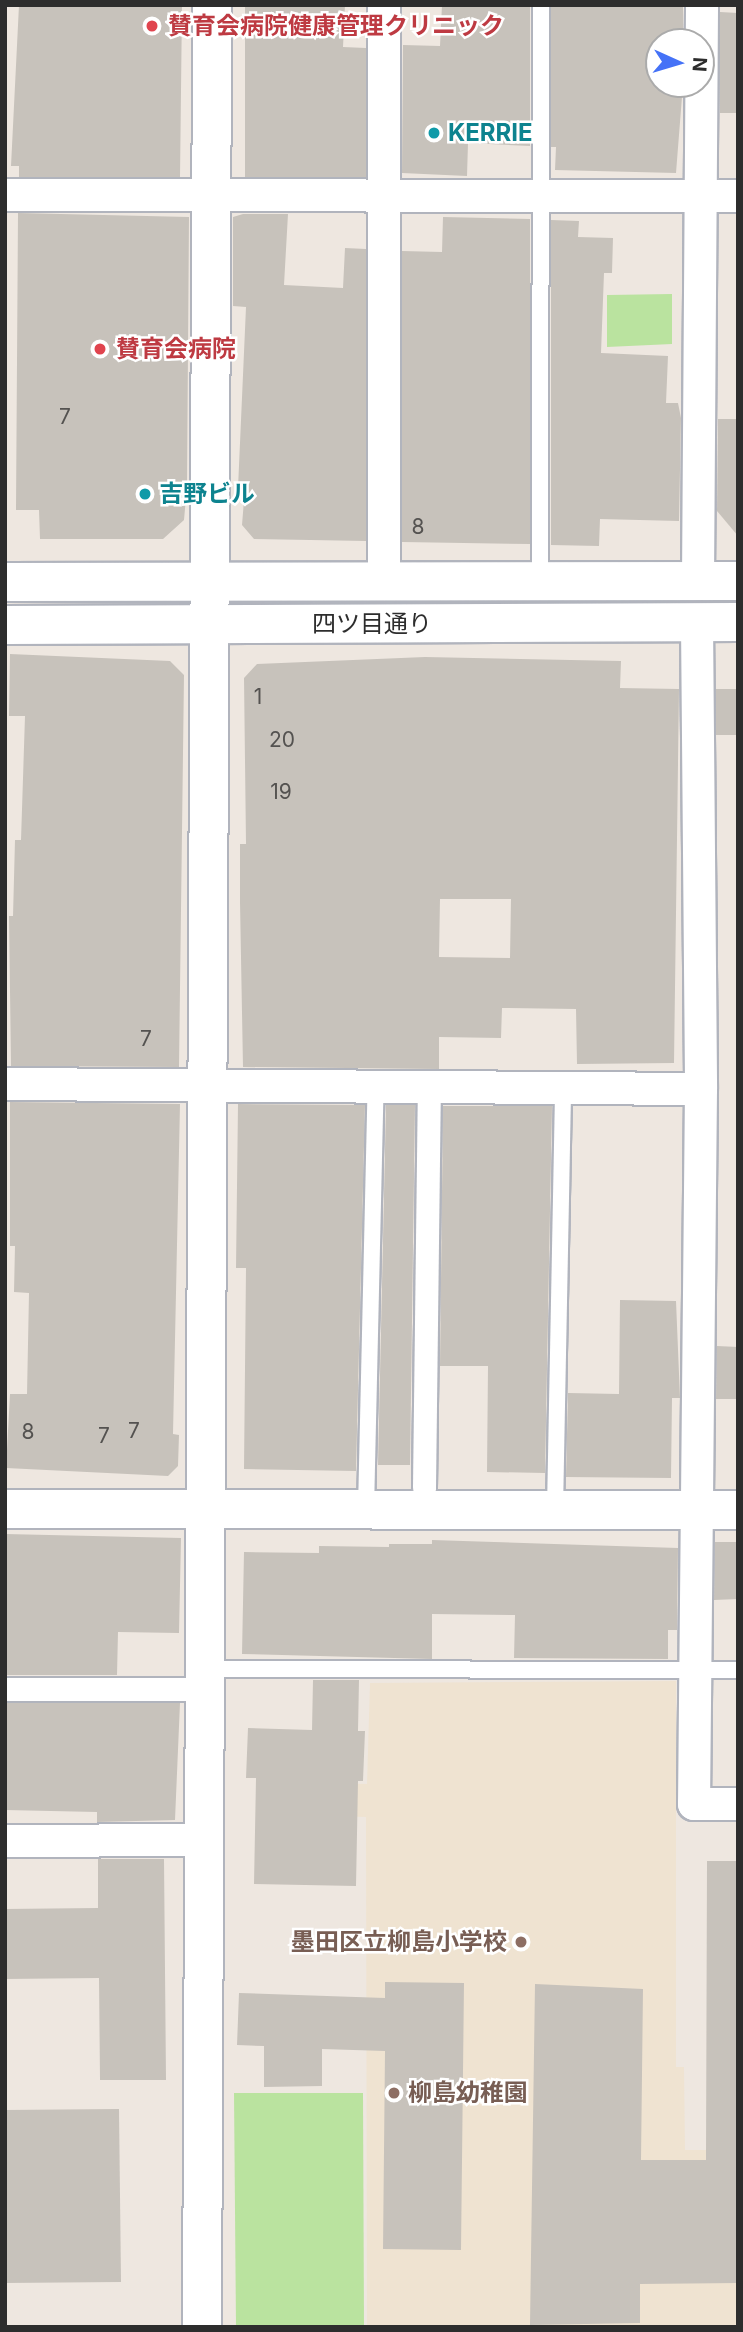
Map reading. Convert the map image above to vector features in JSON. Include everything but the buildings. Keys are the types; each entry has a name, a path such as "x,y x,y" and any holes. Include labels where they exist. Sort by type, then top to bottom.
{"street":[{"path":"202,2327 209,194 212,5"},
{"path":"384,5 384,582"},
{"path":"698,581 702,5"},
{"path":"5,195 738,196"},
{"name":"四ツ目通り","path":"5,582 738,581"},
{"path":"697,622 701,1089 694,1804 738,1804"},
{"name":"四ツ目通り","path":"5,625 738,622"},
{"path":"5,1084 207,1083 701,1089"},
{"path":"424,1487 429,1086"},
{"path":"5,1509 738,1510"},
{"path":"5,1689 206,1679"},
{"path":"5,1841 204,1840"}],"lane":[{"path":"540,581 541,5"},
{"path":"366,1510 376,1085"},
{"path":"555,1510 563,1087"},
{"path":"206,1679 738,1670"}],"shaded area":[{"name":"墨田区立柳島小学校","path":"676,1681 676,2067 684,2067 685,2150 738,2150 738,2327 367,2327 366,1817 265,1814 266,1782 367,1784 370,1683"}],"green space":[{"path":"672,294 672,344 607,347 607,295"},
{"path":"234,2093 363,2093 364,2327 236,2327"}],"place":[{"name":"賛育会病院健康管理クリニック","path":"152,26"},
{"name":"KERRIE","path":"434,133"},
{"name":"賛育会病院","path":"100,349"},
{"name":"吉野ビル","path":"145,494"},
{"name":"墨田区立柳島小学校","path":"521,1942"},
{"name":"柳島幼稚園","path":"394,2093"}]}
